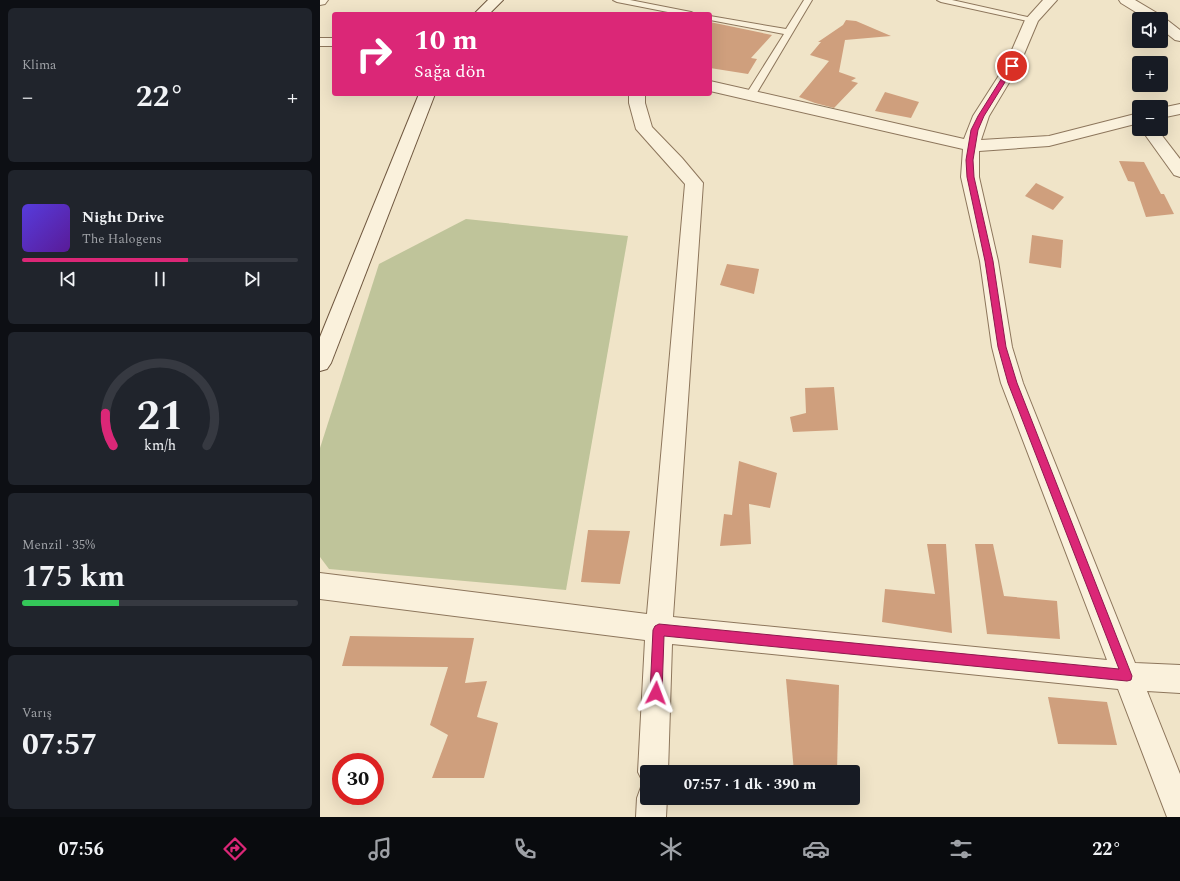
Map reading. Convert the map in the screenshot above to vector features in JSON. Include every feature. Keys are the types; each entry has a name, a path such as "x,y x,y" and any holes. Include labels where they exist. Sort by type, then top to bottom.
{"street":[{"path":"483,12 496,0"},
{"path":"1050,0 1032,20 1012,66 981,116 975,130 971,146 970,177 989,261 1002,347 1012,383 1180,812"},
{"path":"1126,0 1146,12"},
{"path":"1168,28 1180,37"},
{"path":"320,42 332,42"},
{"path":"712,86 971,146 1049,141 1094,131 1132,120"},
{"path":"320,364 426,96"},
{"path":"637,96 637,103 644,129 676,162 694,184 659,630 653,765"},
{"path":"1168,112 1180,109"},
{"path":"1154,136 1180,170"},
{"path":"320,586 659,630 1127,676 1180,679"},
{"path":"651,817 652,805"}],"lane":[{"path":"616,0 680,12"},
{"path":"750,96 808,0"},
{"path":"941,0 1032,20"},
{"path":"712,18 789,32"}],"green space":[{"path":"466,219 628,236 566,590 329,569 320,557 320,448 379,264"}],"building":[{"path":"846,20 856,21 891,36 845,40 839,72 856,78 851,81 858,83 834,108 799,97 829,61 810,55 821,42 818,42 843,25"},
{"path":"712,22 772,35 751,58 757,59 748,74 712,68"},
{"path":"885,92 919,102 911,118 875,111"},
{"path":"1119,161 1144,162 1161,194 1164,194 1174,214 1146,217 1134,182 1128,181"},
{"path":"1036,183 1064,197 1053,210 1025,196"},
{"path":"1032,235 1063,240 1061,268 1029,263"},
{"path":"727,264 759,269 754,294 720,285"},
{"path":"834,387 838,430 793,432 790,417 806,413 805,388"},
{"path":"739,461 777,473 770,508 749,504 751,544 720,546 724,514 732,515"},
{"path":"588,530 630,531 620,584 581,582"},
{"path":"927,544 946,544 952,633 882,622 885,589 935,594"},
{"path":"975,544 993,544 1004,596 1057,601 1060,639 987,634"},
{"path":"350,636 474,638 465,683 487,681 477,717 498,723 484,778 432,778 448,735 430,725 448,667 342,666"},
{"path":"786,679 839,685 837,765 793,765"},
{"path":"1048,697 1107,702 1117,745 1058,744"}],"route":[{"path":"656,693 659,630 1127,676 1012,383 1002,347 989,261 970,177 969,160 975,130 981,116 1012,66"}]}
